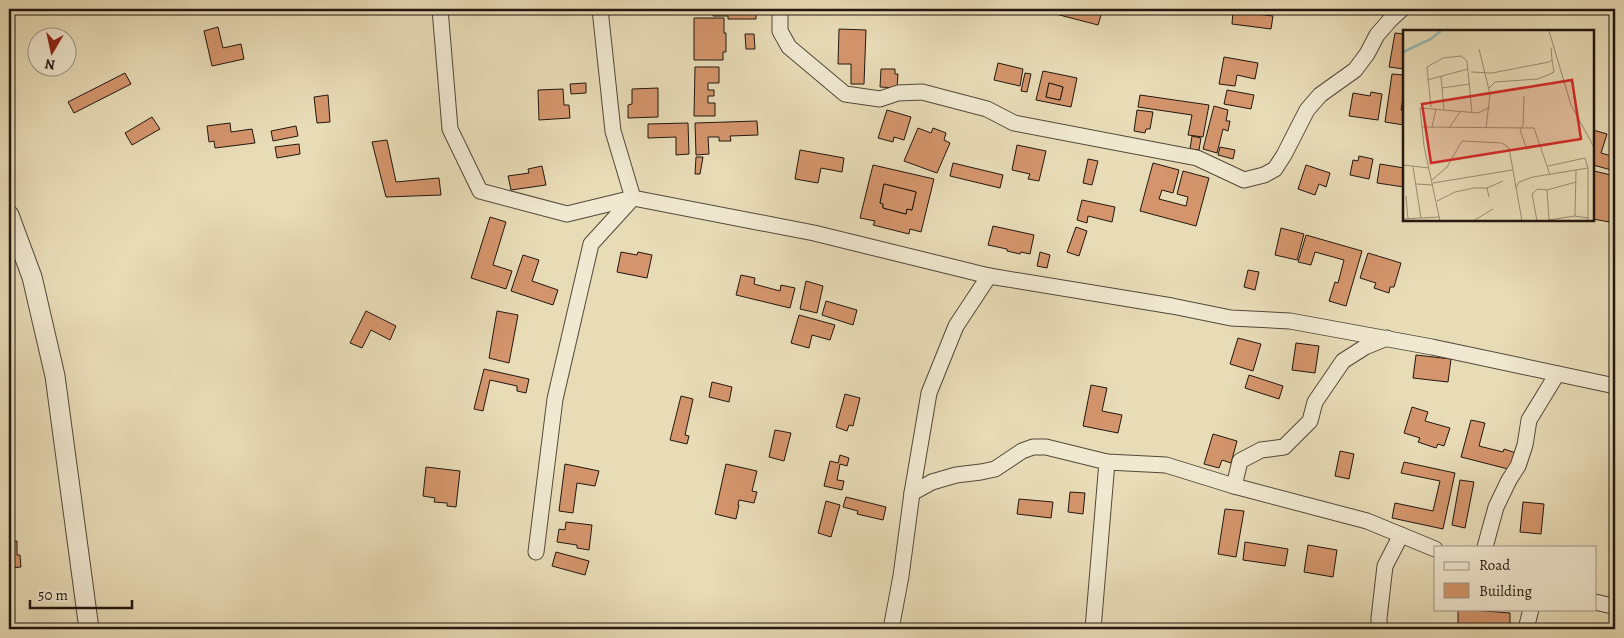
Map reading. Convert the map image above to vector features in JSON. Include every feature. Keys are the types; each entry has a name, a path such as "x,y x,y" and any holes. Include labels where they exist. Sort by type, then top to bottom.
{"street":[{"path":"440,9 450,129 480,191 567,214 633,198 814,233 989,276 1172,306 1231,318 1290,321 1387,338 1615,386"},
{"path":"600,9 613,131 633,198"},
{"path":"780,9 780,31 789,47 845,94 880,99 898,93 922,92 987,109 1014,123 1197,158 1244,180 1264,176 1275,169 1307,110 1320,95 1355,70 1377,36 1402,9"},
{"path":"536,552 555,399 591,244 633,198"},
{"path":"9,215 32,277 55,376 89,629"},
{"path":"891,629 930,393 956,326 989,276"},
{"path":"1234,486 1240,461 1261,450 1284,447 1310,421 1315,402 1343,362 1365,347 1387,338"},
{"path":"1485,546 1496,507 1518,466 1525,445 1529,420 1557,374"},
{"path":"912,493 932,482 956,475 996,468 1022,450 1033,447 1046,447 1107,462 1166,465 1234,486 1367,521 1434,549"},
{"path":"1092,629 1107,462"},
{"path":"1379,629 1385,566 1401,536"},
{"path":"1596,602 1615,605"},
{"path":"1526,629 1531,610"}],"building":[{"path":"713,9 756,9 756,19 728,19 728,16 713,16"},
{"path":"1049,9 1090,9 1102,12 1098,25 1048,12"},
{"path":"1233,11 1273,16 1271,29 1232,24"},
{"path":"694,18 724,18 726,52 723,52 723,60 694,60"},
{"path":"218,27 223,48 241,44 244,59 212,66 204,31"},
{"path":"839,29 866,30 864,84 851,84 851,64 838,64"},
{"path":"1395,33 1403,34 1403,69 1389,67"},
{"path":"745,34 754,34 755,49 746,49"},
{"path":"1224,57 1258,63 1255,79 1237,75 1235,86 1219,84"},
{"path":"998,63 1023,69 1020,86 994,80"},
{"path":"695,67 719,67 719,83 708,83 708,90 714,90 714,96 708,96 708,103 715,103 715,116 694,116"},
{"path":"881,69 895,69 895,74 898,74 897,88 880,87"},
{"path":"1043,71 1077,78 1071,107 1036,100","holes":["1049,83 1063,87 1060,100 1046,97"]},
{"path":"125,73 131,84 74,113 68,102"},
{"path":"1025,73 1031,74 1027,92 1021,91"},
{"path":"1392,74 1403,75 1401,110 1403,110 1403,125 1385,122"},
{"path":"586,83 586,93 571,94 570,84"},
{"path":"1049,83 1063,87 1060,100 1046,97"},
{"path":"658,88 658,117 628,118 628,105 632,104 632,89"},
{"path":"563,89 564,105 569,105 570,118 539,120 538,90"},
{"path":"1227,90 1254,95 1251,109 1224,104"},
{"path":"1371,92 1382,94 1378,120 1349,116 1353,93 1370,96"},
{"path":"328,95 330,122 317,123 314,97"},
{"path":"1140,95 1209,105 1203,137 1188,135 1192,115 1138,107"},
{"path":"1214,106 1228,110 1226,121 1230,121 1228,131 1223,129 1217,153 1203,149"},
{"path":"887,110 911,117 904,140 894,137 893,142 878,138"},
{"path":"1137,110 1153,112 1150,129 1146,129 1145,133 1134,131"},
{"path":"152,117 160,129 132,145 125,133"},
{"path":"757,121 758,135 730,136 731,141 719,141 719,137 708,137 709,154 696,155 695,123"},
{"path":"230,123 231,132 252,129 255,143 215,148 214,141 209,142 207,126"},
{"path":"688,123 689,154 676,155 676,137 648,138 648,124"},
{"path":"296,126 298,136 273,141 271,131"},
{"path":"918,128 931,133 933,128 946,133 944,140 950,143 937,173 904,161"},
{"path":"1594,130 1607,134 1601,153 1615,157 1615,171 1594,165"},
{"path":"1192,136 1201,138 1199,150 1190,149"},
{"path":"387,140 396,182 439,178 441,195 386,197 372,142"},
{"path":"299,144 300,154 277,158 275,147"},
{"path":"1017,145 1046,151 1039,181 1028,179 1030,174 1012,170"},
{"path":"1220,147 1235,150 1233,159 1218,155"},
{"path":"800,150 844,158 842,172 821,168 818,183 795,179"},
{"path":"1359,156 1373,159 1369,179 1350,175 1353,160 1358,161"},
{"path":"696,157 703,157 700,174 695,174"},
{"path":"1088,159 1098,161 1092,185 1083,183"},
{"path":"953,163 1003,175 1000,188 950,176"},
{"path":"1153,163 1179,170 1173,193 1162,190 1159,199 1186,206 1188,197 1177,194 1183,171 1209,178 1196,226 1140,211"},
{"path":"1380,164 1403,168 1403,187 1377,183"},
{"path":"873,165 934,179 921,232 910,229 909,234 873,225 875,221 860,218","holes":["884,184 916,192 912,210 907,209 906,214 883,208 883,204 880,203"]},
{"path":"1306,165 1330,173 1326,187 1319,184 1315,195 1298,189"},
{"path":"542,166 546,185 511,190 508,176 529,173 528,169"},
{"path":"1594,171 1615,176 1615,223 1594,219"},
{"path":"884,184 916,192 912,210 907,209 906,214 883,208 883,204 880,203"},
{"path":"1082,200 1115,207 1112,222 1088,216 1087,223 1077,220"},
{"path":"490,217 506,222 493,265 512,271 506,289 471,278"},
{"path":"993,226 1034,235 1030,254 1021,252 1020,254 988,245"},
{"path":"1076,227 1087,231 1079,256 1067,252"},
{"path":"1281,228 1304,234 1297,260 1275,255"},
{"path":"1306,235 1362,251 1346,306 1329,301 1335,282 1338,283 1344,260 1315,252 1311,265 1298,262"},
{"path":"621,252 637,255 638,252 652,255 647,278 617,272"},
{"path":"1040,252 1050,255 1047,268 1037,266"},
{"path":"1368,253 1401,263 1394,287 1390,287 1389,293 1374,288 1376,283 1360,278"},
{"path":"523,255 539,260 532,281 558,290 553,305 511,291"},
{"path":"1248,270 1259,272 1255,290 1244,287"},
{"path":"741,275 755,278 754,284 780,291 781,285 795,288 790,308 736,295"},
{"path":"806,281 823,286 817,313 800,309"},
{"path":"826,301 857,310 853,325 822,315"},
{"path":"366,311 396,326 390,340 371,330 362,348 350,343"},
{"path":"497,311 518,315 509,363 489,358"},
{"path":"799,315 835,325 830,340 812,335 809,348 791,343"},
{"path":"1238,338 1261,344 1253,371 1230,364"},
{"path":"1296,343 1319,346 1315,373 1292,370"},
{"path":"1416,355 1451,359 1448,382 1413,378"},
{"path":"484,369 529,379 526,393 517,391 517,386 490,380 483,411 474,409"},
{"path":"1249,375 1283,386 1279,399 1245,388"},
{"path":"712,382 732,387 729,402 709,397"},
{"path":"1091,385 1107,388 1102,411 1122,415 1118,433 1083,426"},
{"path":"845,394 860,398 853,426 849,425 847,431 836,427"},
{"path":"681,396 693,399 685,435 689,436 687,444 670,440"},
{"path":"1412,407 1428,412 1425,421 1450,428 1444,446 1438,444 1436,448 1418,442 1420,438 1404,433"},
{"path":"1471,420 1485,423 1479,446 1503,452 1504,449 1516,453 1512,470 1461,457"},
{"path":"775,430 791,433 784,461 769,457"},
{"path":"1213,434 1237,441 1231,463 1222,460 1219,468 1204,464"},
{"path":"1340,451 1354,454 1349,479 1335,476"},
{"path":"840,455 849,458 847,466 840,464 837,480 844,481 842,490 824,486 830,461 838,463"},
{"path":"1404,462 1455,473 1443,529 1392,518 1395,503 1433,511 1440,481 1401,473"},
{"path":"565,464 599,471 595,486 577,483 573,513 559,511"},
{"path":"726,464 757,471 752,491 757,492 754,503 739,500 736,519 715,514"},
{"path":"426,467 460,471 456,507 447,506 447,503 434,502 435,498 423,496"},
{"path":"1460,480 1474,482 1465,528 1452,525"},
{"path":"1070,492 1085,493 1083,514 1068,512"},
{"path":"846,497 886,507 883,520 857,514 858,511 843,507"},
{"path":"1019,499 1053,502 1051,518 1017,514"},
{"path":"826,501 840,505 831,537 818,533"},
{"path":"1523,502 1544,504 1541,534 1520,532"},
{"path":"1225,509 1244,511 1236,557 1218,554"},
{"path":"9,520 12,520 12,541 17,541 17,555 20,555 21,567 9,568"},
{"path":"566,522 592,525 589,550 577,548 577,545 557,542 559,529 565,530"},
{"path":"1245,542 1288,549 1285,566 1243,560"},
{"path":"1308,545 1337,550 1333,577 1304,572"},
{"path":"556,552 589,561 585,575 552,566"},
{"path":"9,598 13,598 13,624 9,624"},
{"path":"1458,610 1510,613 1510,626 1458,624"}]}
